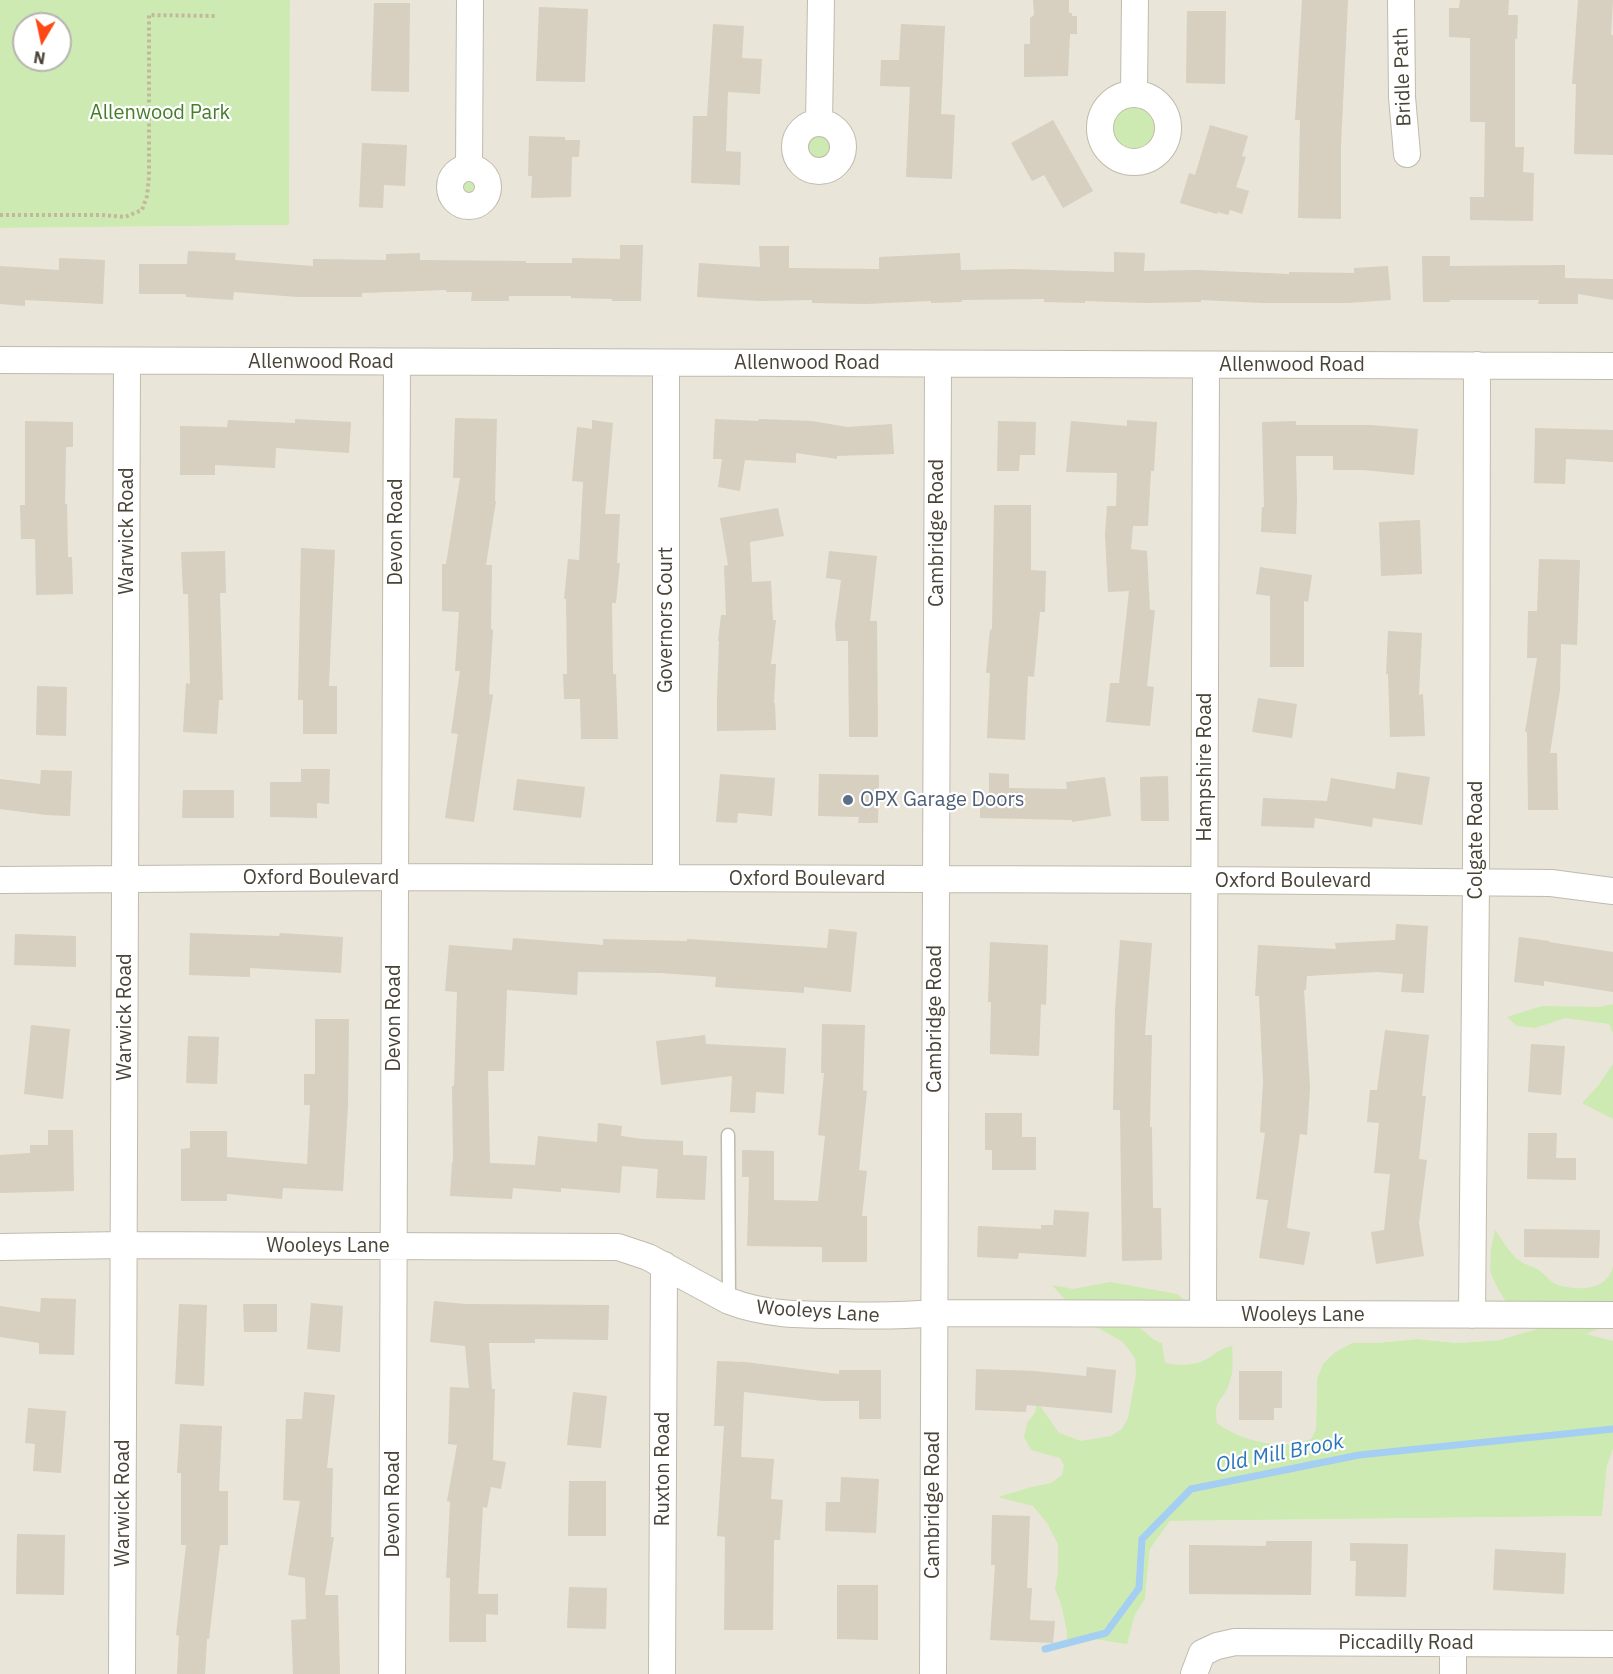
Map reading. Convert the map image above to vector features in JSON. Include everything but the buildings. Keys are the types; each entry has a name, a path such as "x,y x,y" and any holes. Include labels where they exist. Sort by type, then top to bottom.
{"street":[{"path":"469,168 470,0"},
{"path":"819,123 821,0"},
{"path":"1134,93 1135,0"},
{"name":"Bridle Path","path":"1401,0 1402,86 1407,154"},
{"name":"Allenwood Road","path":"0,360 1613,366"},
{"name":"Warwick Road","path":"122,1674 127,361"},
{"name":"Devon Road","path":"392,1674 397,362"},
{"name":"Governors Court","path":"666,363 666,878"},
{"name":"Cambridge Road","path":"933,1674 938,364"},
{"name":"Hampshire Road","path":"1203,1314 1206,365"},
{"name":"Colgate Road","path":"1472,1315 1477,365"},
{"name":"Oxford Boulevard","path":"0,880 395,877 1205,880 1551,883 1613,891"},
{"name":"Wooleys Lane","path":"0,1247 124,1245 618,1247 638,1252 664,1264 729,1301 751,1308 785,1314 898,1316 934,1313 1613,1315"},
{"name":"Ruxton Road","path":"662,1674 664,1264"},
{"name":"Piccadilly Road","path":"1198,1664 1217,1646 1235,1642 1613,1644"},
{"path":"1453,1643 1453,1674"}],"lane":[{"path":"728,1135 729,1301"}],"path":[{"path":"0,215 125,217 142,210 147,196 149,177 148,15 215,16"}],"shaded area":[{"path":"290,0 1613,0 1613,1344 1500,1340 1457,1343 1417,1339 1352,1343 1317,1379 1316,1429 1311,1439 1301,1443 1081,1441 1066,1644 1086,1638 1127,1643 1135,1615 1145,1599 1150,1549 1170,1521 1602,1516 1607,1466 1613,1449 1613,1674 0,1674 0,228 289,225"}],"green space":[{"name":"Allenwood Park","path":"0,0 290,0 289,225 0,228"},
{"path":"1134,94 1147,96 1158,104 1166,115 1168,128 1166,141 1158,152 1147,160 1134,162 1121,160 1110,152 1102,141 1100,128 1102,115 1110,104 1121,96"},
{"path":"819,123 836,130 843,147 836,164 819,171 802,164 795,147 802,130"},
{"path":"480,171 487,184 484,198 477,204 469,205 454,198 450,191 451,182 457,172"},
{"path":"1613,1004 1613,1033 1609,1024 1565,1018 1535,1028 1517,1026 1507,1017 1542,1006 1600,1007"},
{"path":"1613,1064 1613,1119 1582,1103 1598,1086"},
{"path":"1495,1230 1518,1260 1538,1270 1558,1285 1583,1288 1599,1285 1610,1274 1613,1266 1613,1323 1586,1334 1613,1341 1613,1449 1607,1466 1602,1516 1170,1521 1150,1549 1145,1599 1135,1615 1127,1644 1086,1638 1066,1644 1067,1631 1055,1589 1058,1572 1058,1544 1047,1523 1033,1506 998,1497 1051,1483 1062,1475 1064,1465 1060,1458 1031,1450 1024,1437 1027,1423 1035,1413 1039,1392 1040,1406 1059,1433 1081,1441 1111,1436 1122,1429 1128,1418 1136,1375 1135,1358 1123,1342 1083,1319 1052,1285 1073,1289 1110,1282 1177,1294 1188,1303 1140,1328 1154,1340 1162,1343 1165,1363 1181,1365 1197,1363 1221,1349 1232,1346 1232,1374 1227,1390 1217,1404 1217,1423 1227,1430 1250,1439 1287,1444 1311,1439 1316,1429 1317,1379 1323,1364 1334,1353 1352,1343 1417,1339 1457,1343 1500,1340 1541,1328 1506,1302 1495,1283 1490,1271"}],"waterway":[{"name":"Old Mill Brook","path":"1045,1649 1106,1633 1139,1588 1142,1539 1191,1489 1359,1455 1613,1429"}],"place":[{"name":"OPX Garage Doors","path":"848,800"}]}
